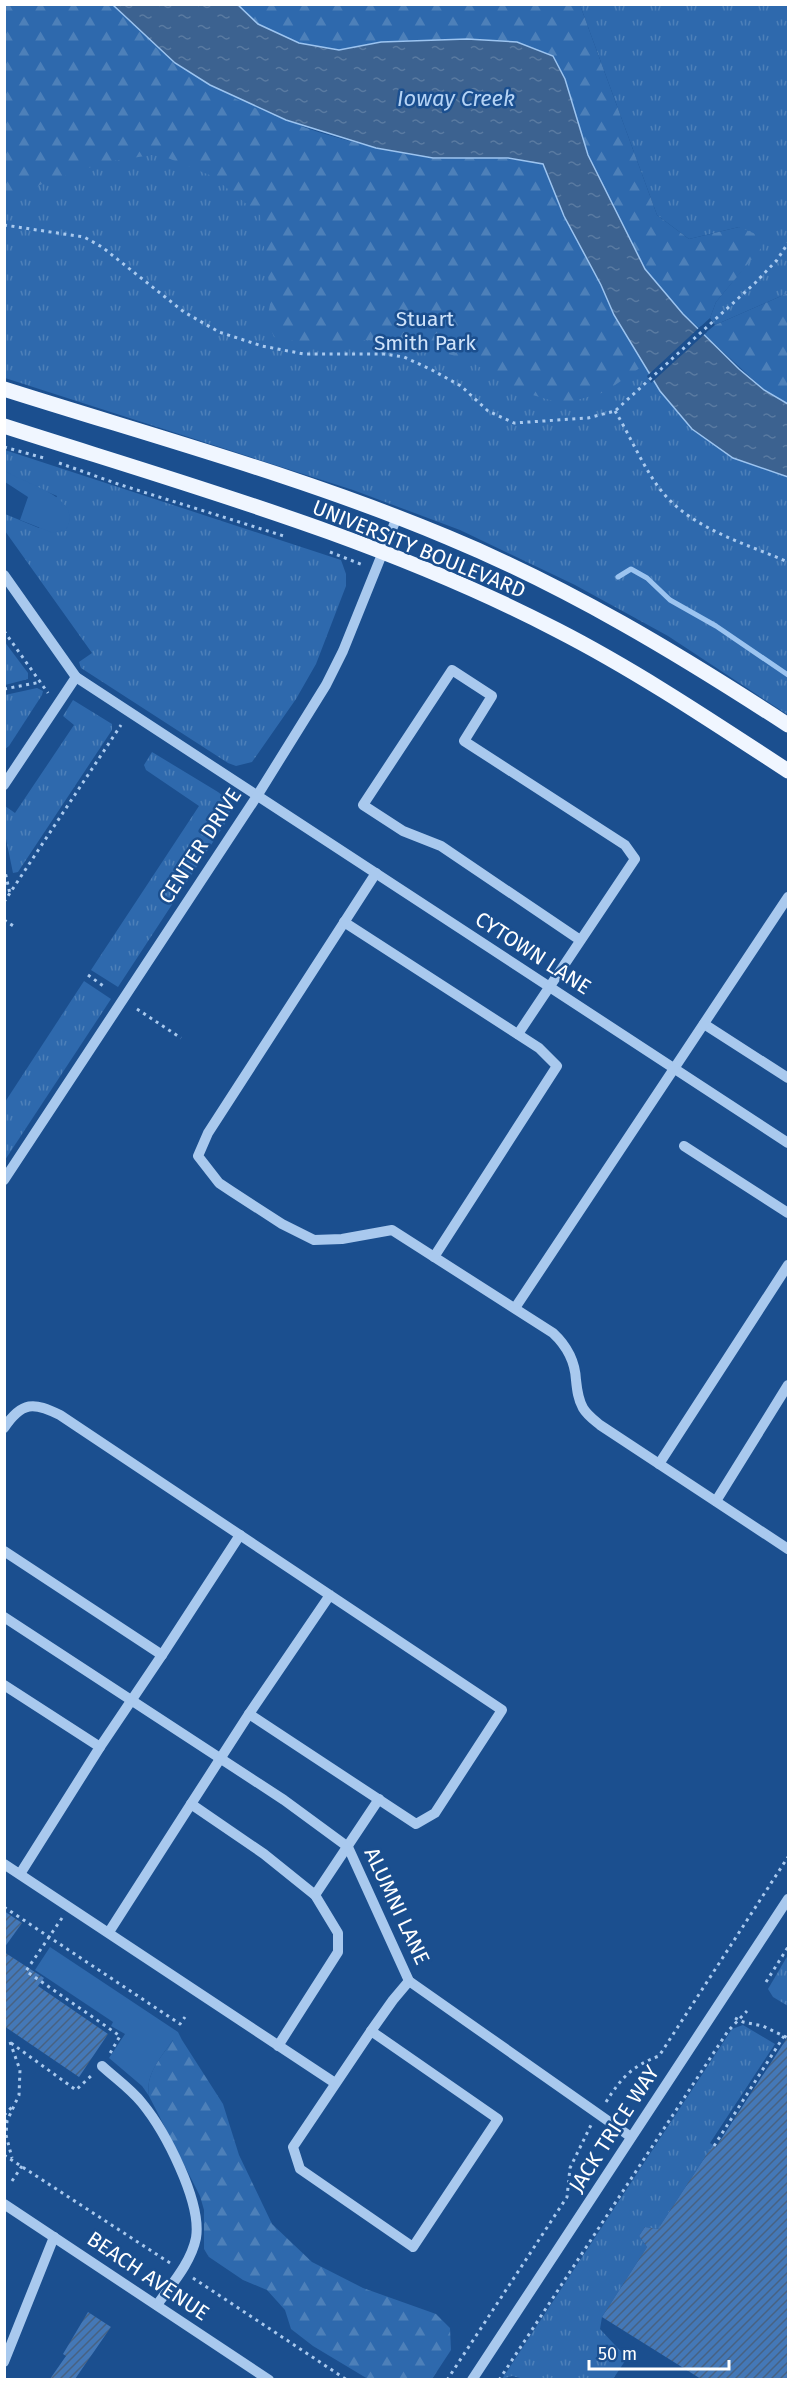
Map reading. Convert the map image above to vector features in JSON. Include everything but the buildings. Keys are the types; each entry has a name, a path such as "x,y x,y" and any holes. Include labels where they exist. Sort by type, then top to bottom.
{"main road":[{"name":"UNIVERSITY BOULEVARD","path":"4,389 177,442 397,517 449,538 575,596 694,664 789,725"},
{"name":"UNIVERSITY BOULEVARD","path":"4,426 270,512 443,576 557,630 676,698 789,771"}],"street":[{"name":"CENTER DRIVE","path":"4,1180 257,795 326,685 343,651 397,517"},
{"path":"4,575 76,677 4,785"},
{"path":"518,1034 635,859 625,845 464,741 492,696 452,670 363,805 403,831 441,846 580,940"},
{"name":"CYTOWN LANE","path":"76,677 789,1143"},
{"path":"376,873 208,1133 198,1156 225,1187 282,1224 314,1240 342,1239 392,1230 553,1333 563,1342 572,1358 577,1392 582,1407 589,1416 789,1549"},
{"path":"515,1308 789,897"},
{"path":"344,922 539,1047 557,1066 434,1257"},
{"path":"704,1023 789,1078"},
{"path":"684,1146 789,1213"},
{"path":"659,1464 789,1266"},
{"path":"716,1501 789,1385"},
{"path":"4,1428 26,1407 40,1405 60,1415 502,1710 435,1813 416,1824 249,1714"},
{"path":"20,1874 240,1535"},
{"path":"4,1551 162,1655"},
{"path":"109,1932 220,1758 330,1595"},
{"name":"ALUMNI LANE","path":"4,1617 284,1800 348,1847 409,1981 632,2137"},
{"path":"4,1685 100,1748"},
{"path":"315,1895 379,1799"},
{"path":"191,1804 264,1854 315,1895 338,1933 338,1952 278,2046"},
{"path":"4,1864 335,2083"},
{"name":"JACK TRICE WAY","path":"472,2379 789,1899"},
{"path":"371,2031 498,2119 413,2247 300,2169 293,2147 371,2031 409,1981"},
{"path":"102,2066 142,2103 172,2152 192,2199 196,2228 190,2254 157,2305"},
{"name":"BEACH AVENUE","path":"4,2204 269,2379"},
{"path":"4,2362 54,2237"}],"path":[{"path":"4,225 84,237 110,253 184,312 219,332 262,346 304,354 384,354 404,357 461,386 488,411 514,423 588,418 615,411 755,283 777,260 789,243"},
{"path":"615,411 664,495 682,511 700,524 789,562"},
{"path":"4,447 46,459"},
{"path":"55,462 293,539"},
{"path":"329,552 337,555"},
{"path":"4,631 48,693 42,702"},
{"path":"4,689 41,682"},
{"path":"5,901 121,725"},
{"path":"4,867 10,894"},
{"path":"4,920 15,927"},
{"path":"88,975 106,988"},
{"path":"137,1009 181,1038"},
{"path":"659,2056 789,1857"},
{"path":"4,1907 180,2024 185,2017"},
{"path":"13,2160 9,2147 7,2121 19,2095 20,2070 10,2042 76,2090 102,2066 120,2036 26,1971 64,1914"},
{"path":"766,1982 789,1947"},
{"path":"499,2379 736,2019 747,2011"},
{"path":"714,2146 786,2037 764,2026 736,2019"},
{"path":"4,2115 14,2106"},
{"path":"4,2155 174,2266"},
{"path":"12,2181 22,2166"},
{"path":"447,2379 567,2197"},
{"path":"188,2275 347,2379"}],"green space":[{"name":"Stuart Smith Park","path":"5,5 113,5 131,23 614,315 660,391 733,458 788,477 788,715 668,636 575,585 460,530 353,490 5,378"},
{"path":"5,5 113,5 143,36 176,64 204,82 265,112 331,136 430,158 492,158 543,164 564,216 601,285 614,315 644,365 605,392 563,404 516,390 467,359 414,345 367,340 319,346 274,337 267,320 271,299 260,215 212,176 158,154 106,162 44,183 5,203"},
{"path":"238,5 580,5 657,215 689,239 739,227 758,235 762,247 716,302 710,318 699,328 683,314 645,269 588,155 565,79 553,56 517,42 467,39 381,42 339,50 299,43 258,24"},
{"path":"580,5 788,5 788,293 715,325 710,318 716,302 761,247 739,227 689,239 657,215"},
{"path":"788,293 788,404 764,390 704,334 715,325"},
{"path":"5,450 341,560 346,574 346,586 316,664 296,699 252,762 236,766 228,763 81,668 79,662 92,653 5,531 5,514 39,528 57,496 16,479 5,471"},
{"path":"5,471 39,487 61,501 68,510 70,519 65,531 53,533 20,520 28,497 5,482"},
{"path":"4,641 28,673 28,679 5,685"},
{"path":"37,688 43,691 42,695 5,749 5,695"},
{"path":"73,700 112,724 112,730 18,872 13,873 5,834 5,806 15,813 74,725 63,716"},
{"path":"152,752 232,803 228,819 118,987 91,970 199,806 146,770 144,765"},
{"path":"84,981 111,999 5,1160 5,1102"},
{"path":"50,1947 178,2032 182,2040 173,2040 155,2066 149,2081 149,2096 142,2086 109,2058 125,2034 111,2026 113,2022 35,1970"},
{"path":"788,1955 788,2006 773,1997 768,1989"},
{"path":"743,2025 775,2044 710,2143 713,2145 658,2229 645,2227 639,2236 647,2247 602,2317 600,2329 627,2358 613,2379 529,2380 512,2376 502,2379 732,2029"},
{"path":"173,2040 182,2040 223,2104 239,2155 272,2224 312,2262 363,2288 436,2314 450,2328 451,2350 432,2379 368,2379 313,2346 291,2329 285,2310 267,2290 243,2280 209,2257 204,2249 204,2210 200,2196 149,2096 149,2080 152,2073"}],"water":[{"name":"Ioway Creek","path":"113,5 238,5 258,24 299,43 339,50 381,42 467,39 517,42 553,56 565,79 588,155 645,269 683,314 739,369 764,390 788,404 788,477 733,458 692,429 660,391 614,315 601,285 564,216 543,164 508,158 433,158 376,148 286,120 210,85 175,63"}],"pier":[{"path":"701,326 707,332 651,383 647,376"}],"waterway":[{"path":"618,577 631,569 647,578 670,600 716,626 788,675"}]}
